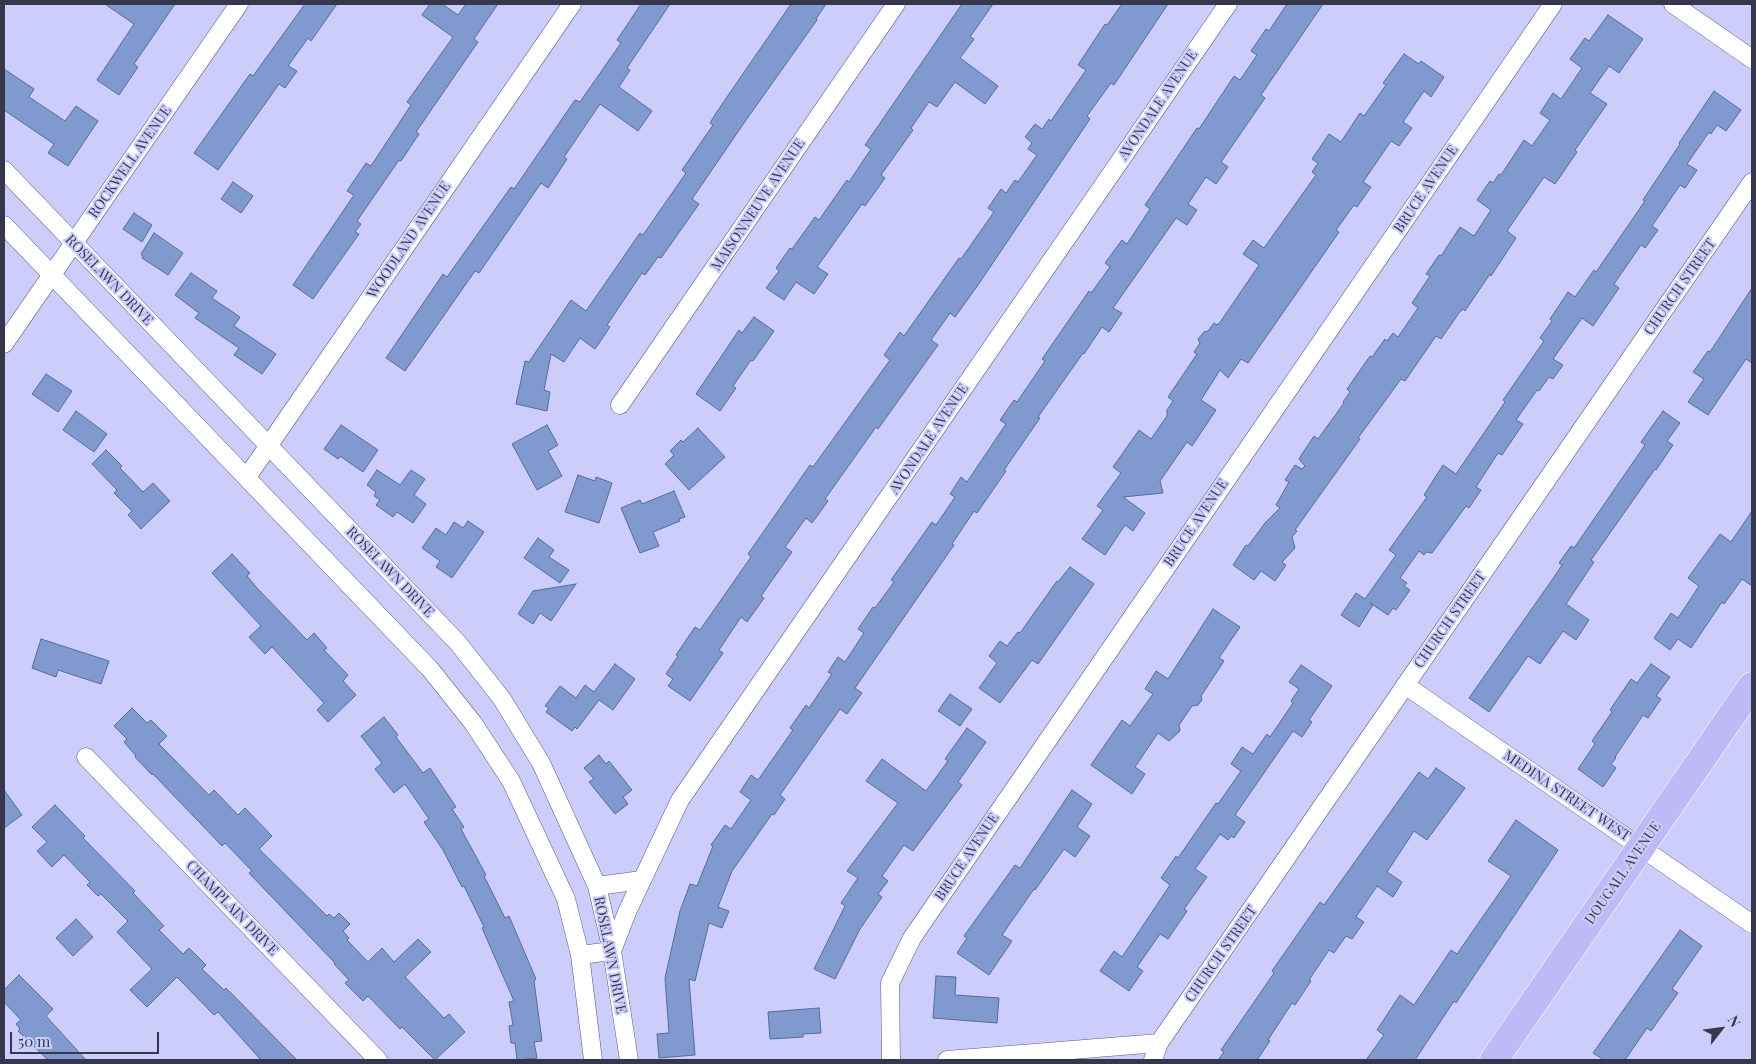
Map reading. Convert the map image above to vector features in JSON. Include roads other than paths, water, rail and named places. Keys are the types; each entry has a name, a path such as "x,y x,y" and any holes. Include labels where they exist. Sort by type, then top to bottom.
{"main road":[{"name":"DOUGALL AVENUE","path":"1494,1060 1752,686"}],"street":[{"name":"ROCKWELL AVENUE","path":"4,344 239,4"},
{"name":"WOODLAND AVENUE","path":"247,477 572,4"},
{"name":"MAISONNEUVE AVENUE","path":"620,405 896,4"},
{"name":"AVONDALE AVENUE","path":"612,951 627,912 680,800 1228,4"},
{"name":"BRUCE AVENUE","path":"891,1060 890,982 912,938 1553,4"},
{"path":"1672,4 1752,59"},
{"name":"ROSELAWN DRIVE","path":"4,170 458,643 502,699 541,763 597,886 612,951 629,1060"},
{"name":"CHURCH STREET","path":"1153,1060 1159,1043 1752,182"},
{"path":"4,224 430,669 473,723 511,781 566,899 580,955 593,1060"},
{"name":"MEDINA STREET WEST","path":"1406,685 1752,924"},
{"name":"CHAMPLAIN DRIVE","path":"86,756 378,1060"},
{"path":"597,886 642,880"},
{"path":"580,955 612,951"},
{"path":"947,1060 1159,1043"}]}
